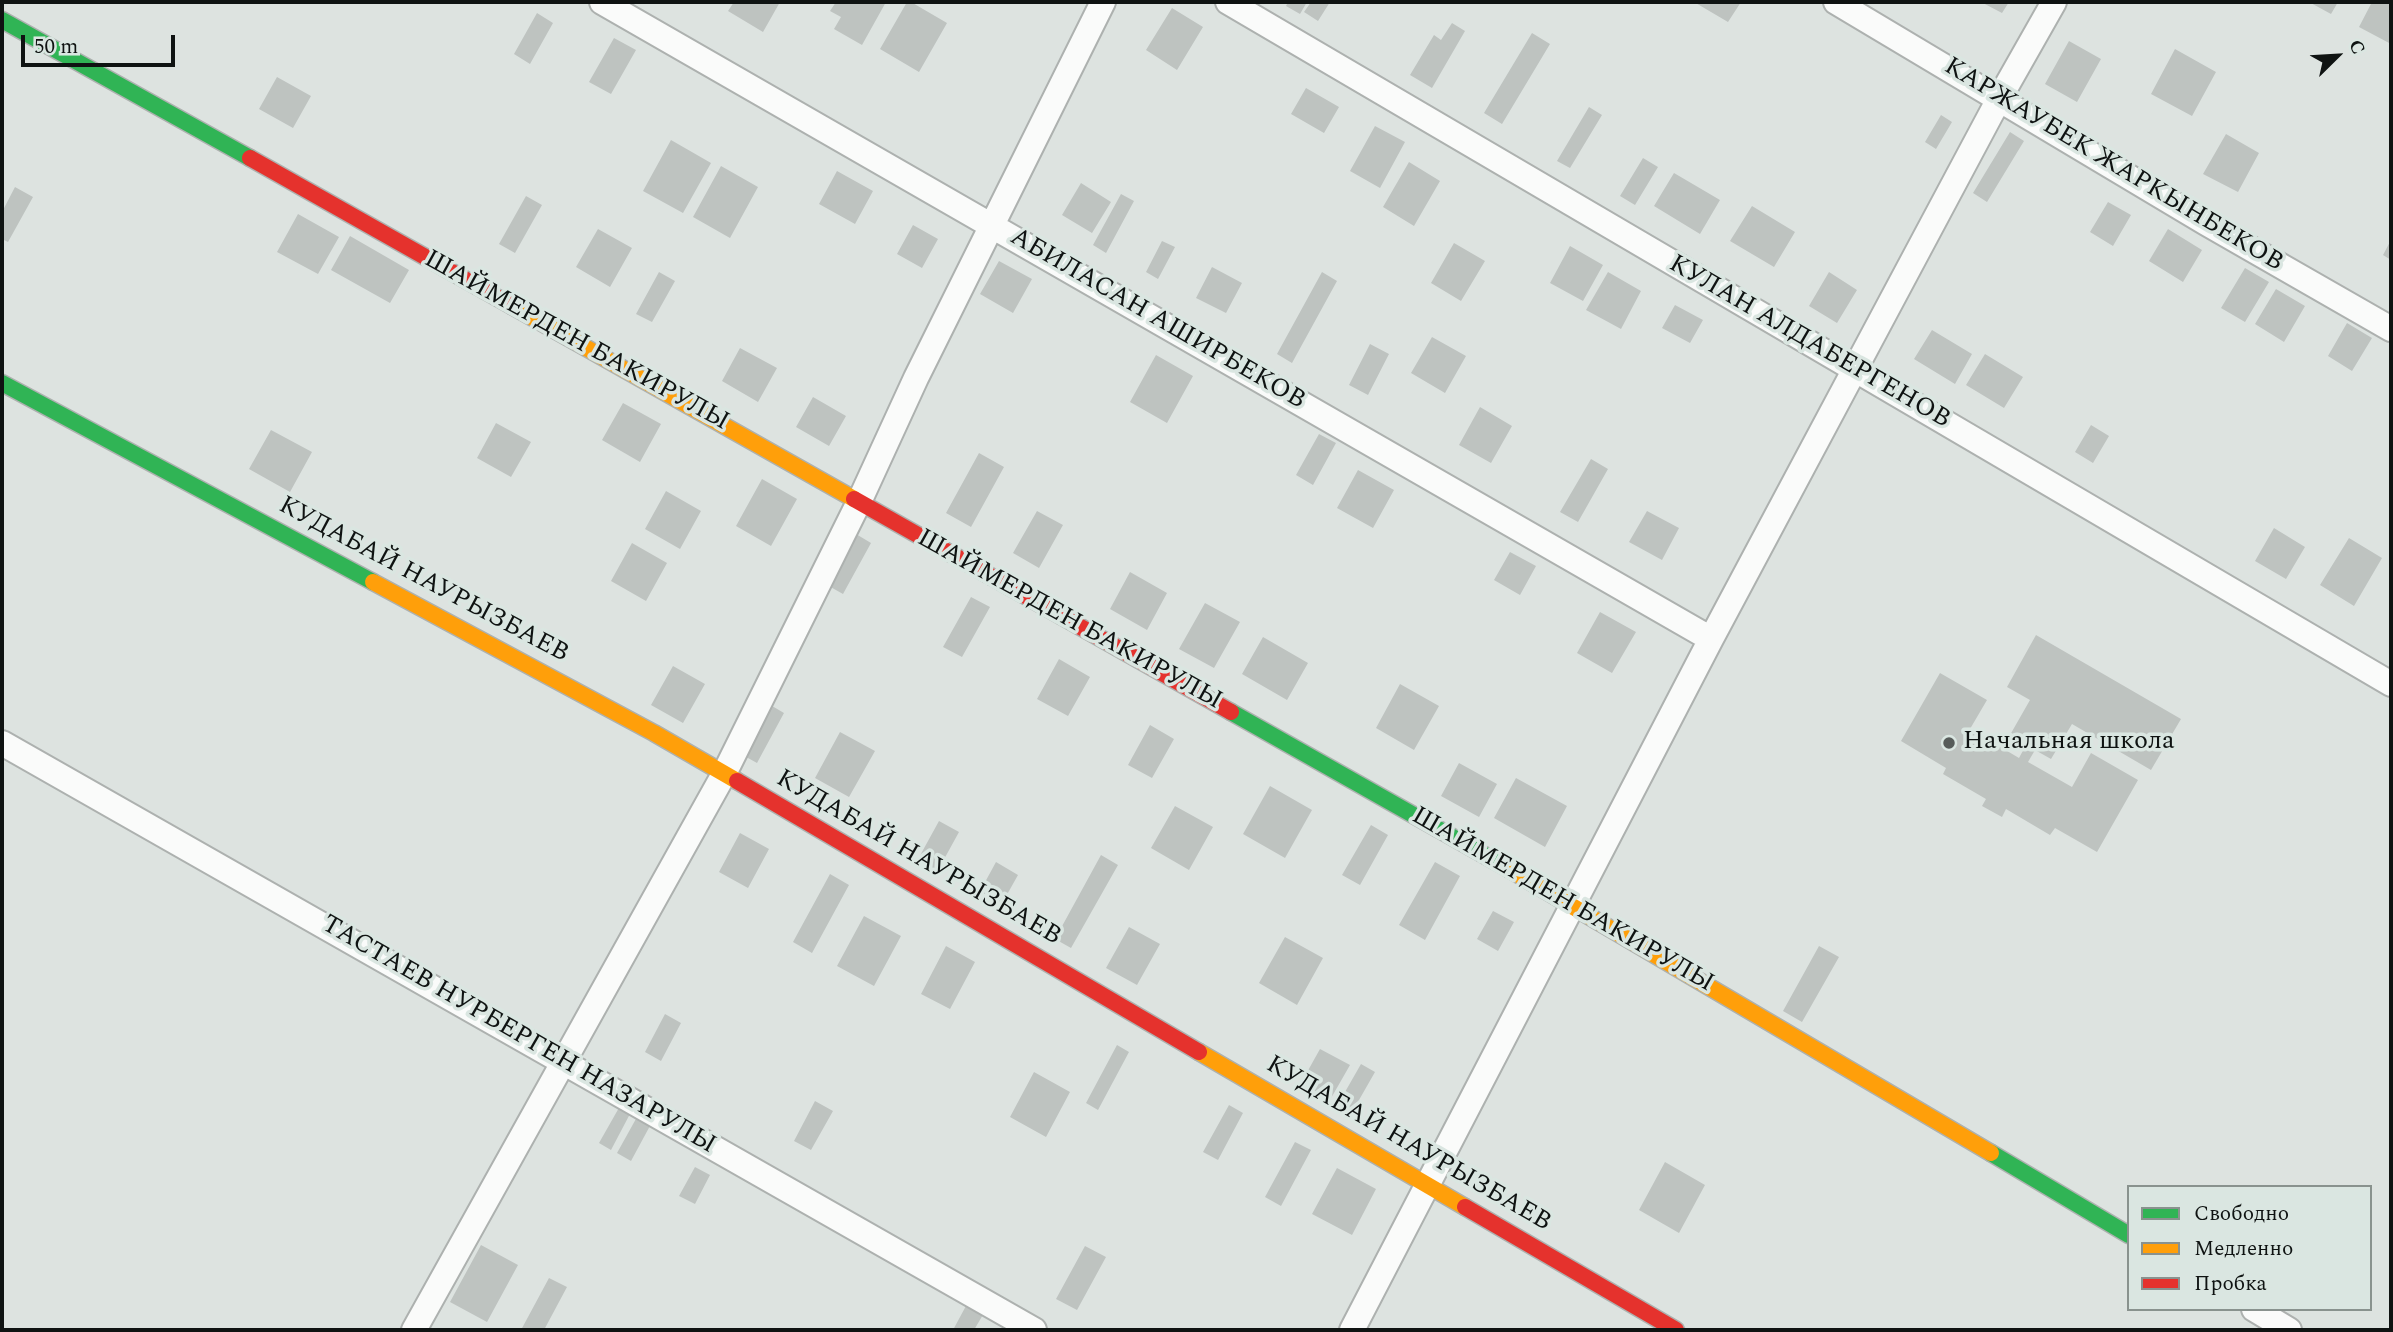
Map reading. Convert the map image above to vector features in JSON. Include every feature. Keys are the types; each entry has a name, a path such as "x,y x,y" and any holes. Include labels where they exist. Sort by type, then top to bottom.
{"street":[{"name":"АБИЛАСАН АШИРБЕКОВ","path":"602,2 1711,639"},
{"path":"414,1330 724,774 1102,2"},
{"name":"КУЛАН АЛДАБЕРГЕНОВ","path":"1228,2 2391,684"},
{"name":"КАРЖАУБЕК ЖАРКЫНБЕКОВ","path":"1836,2 2206,223 2391,329"},
{"path":"1352,1330 1711,639 1999,99 2054,2"},
{"name":"ШАЙМЕРДЕН БАКИРУЛЫ","path":"2,20 120,84 1572,905 2127,1234"},
{"name":"КУДАБАЙ НАУРЫЗБАЕВ","path":"2,383 654,733 1676,1330"},
{"name":"ТАСТАЕВ НУРБЕРГЕН НАЗАРУЛЫ","path":"2,743 1034,1330"},
{"path":"2257,1311 2289,1330"}],"building":[{"path":"734,2 780,2 763,32 728,11"},
{"path":"836,2 886,2 862,45 834,29 841,17 830,11"},
{"path":"907,2 947,23 919,72 880,49"},
{"path":"1288,2 1307,2 1300,14 1286,6"},
{"path":"1311,2 1330,2 1318,21 1304,12"},
{"path":"1694,2 1741,2 1728,22"},
{"path":"1981,2 2009,2 2002,13"},
{"path":"2309,2 2338,2 2331,14"},
{"path":"2372,2 2391,2 2391,44 2359,27"},
{"path":"1172,8 1203,27 1177,70 1146,50"},
{"path":"537,13 553,23 530,64 514,54"},
{"path":"1452,23 1465,31 1432,88 1410,75 1434,35 1441,40"},
{"path":"1532,33 1550,44 1502,124 1484,113"},
{"path":"614,38 636,50 611,94 589,82"},
{"path":"2069,41 2101,59 2077,102 2045,84"},
{"path":"2175,49 2216,72 2192,116 2151,94"},
{"path":"277,77 311,96 293,128 259,109"},
{"path":"1306,88 1339,107 1324,133 1291,114"},
{"path":"1589,107 1602,115 1570,168 1557,161"},
{"path":"1941,115 1952,122 1936,149 1925,142"},
{"path":"1375,126 1405,142 1380,188 1350,171"},
{"path":"2010,132 2024,141 1987,202 1973,193"},
{"path":"2226,134 2259,153 2238,192 2203,174"},
{"path":"671,140 711,163 683,213 643,191"},
{"path":"1643,158 1658,167 1635,205 1620,196"},
{"path":"1409,162 1440,181 1414,226 1383,207"},
{"path":"721,166 758,187 730,238 693,217"},
{"path":"837,171 873,191 855,224 819,204"},
{"path":"1674,173 1720,200 1700,234 1654,206"},
{"path":"1081,183 1111,202 1092,233 1062,215"},
{"path":"15,187 33,197 8,242 2,239 2,212"},
{"path":"1121,194 1134,201 1106,253 1093,245"},
{"path":"526,196 542,205 515,253 499,244"},
{"path":"2108,202 2131,215 2113,246 2090,232"},
{"path":"1752,206 1795,232 1774,267 1730,241"},
{"path":"298,214 339,237 318,274 277,252"},
{"path":"913,225 938,239 922,268 897,254"},
{"path":"598,229 632,248 610,287 576,267"},
{"path":"2168,229 2202,250 2183,282 2149,261"},
{"path":"350,236 409,270 390,303 331,270"},
{"path":"2391,240 2391,260 2383,255"},
{"path":"1162,241 1175,247 1158,279 1146,272"},
{"path":"1454,243 1485,261 1461,301 1431,283"},
{"path":"1570,246 1603,265 1583,301 1550,283"},
{"path":"999,261 1032,279 1013,313 980,294"},
{"path":"1212,267 1242,283 1226,313 1196,298"},
{"path":"2245,268 2269,282 2245,322 2221,308"},
{"path":"659,272 675,281 652,322 636,314"},
{"path":"1322,272 1337,281 1292,363 1277,354"},
{"path":"1608,272 1641,291 1621,329 1586,310"},
{"path":"1829,272 1857,290 1837,323 1809,306"},
{"path":"2276,289 2305,306 2284,342 2255,324"},
{"path":"1675,305 1703,320 1690,343 1662,328"},
{"path":"2347,323 2372,338 2352,371 2328,356"},
{"path":"1932,330 1972,354 1955,384 1914,359"},
{"path":"1432,337 1466,356 1445,393 1411,373"},
{"path":"1370,344 1389,354 1368,395 1349,385"},
{"path":"740,348 777,368 758,402 722,381"},
{"path":"1985,354 2023,377 2004,408 1966,385"},
{"path":"1156,355 1193,376 1167,423 1130,402"},
{"path":"813,397 846,416 829,446 796,427"},
{"path":"623,403 661,424 640,462 602,440"},
{"path":"1480,407 1512,426 1491,463 1459,445"},
{"path":"496,423 531,442 511,477 477,458"},
{"path":"2091,425 2109,436 2093,463 2075,452"},
{"path":"271,430 312,452 290,492 249,469"},
{"path":"1319,434 1336,443 1313,485 1296,475"},
{"path":"979,453 1004,467 971,527 946,513"},
{"path":"1591,459 1608,469 1578,522 1560,512"},
{"path":"1358,470 1394,490 1373,528 1337,508"},
{"path":"762,479 797,499 771,546 736,526"},
{"path":"666,491 701,511 680,549 645,529"},
{"path":"1037,511 1063,525 1039,568 1013,553"},
{"path":"1647,511 1679,528 1662,560 1629,542"},
{"path":"2274,528 2305,547 2286,579 2255,561"},
{"path":"856,534 871,543 843,594 827,585"},
{"path":"2349,538 2382,558 2354,606 2320,585"},
{"path":"632,543 667,563 646,601 611,581"},
{"path":"1510,552 1536,566 1520,595 1494,580"},
{"path":"1130,572 1167,593 1147,630 1110,609"},
{"path":"971,597 990,607 962,657 943,647"},
{"path":"1205,603 1240,622 1214,668 1179,649"},
{"path":"1600,612 1636,632 1612,673 1577,653"},
{"name":"Начальная школа","path":"2036,635 2181,719 2151,770 2072,724 2051,759 2035,750 2028,762 2072,787 2091,753 2138,780 2097,852 2055,828 2050,835 2006,809 2002,817 1982,806 1986,799 1943,774 1946,768 1901,741 1940,673 1987,700 1970,729 2019,758 2026,745 2010,735 2030,700 2007,687"},
{"path":"1263,637 1308,663 1287,700 1242,674"},
{"path":"1059,659 1090,677 1068,716 1037,699"},
{"path":"673,666 705,684 683,723 651,705"},
{"path":"1400,684 1439,706 1414,750 1376,728"},
{"path":"767,703 784,713 757,763 739,753"},
{"path":"1150,725 1174,739 1152,778 1128,765"},
{"path":"840,732 875,751 849,797 815,778"},
{"path":"1459,763 1497,784 1479,817 1441,796"},
{"path":"1516,778 1567,806 1545,847 1494,818"},
{"path":"1270,786 1312,810 1285,858 1243,834"},
{"path":"1175,806 1213,827 1189,870 1151,848"},
{"path":"939,821 959,832 937,872 917,861"},
{"path":"1371,825 1388,835 1360,885 1342,875"},
{"path":"740,833 769,849 748,888 719,872"},
{"path":"1101,855 1118,865 1071,948 1055,939"},
{"path":"996,862 1018,875 1000,907 978,895"},
{"path":"1435,862 1460,876 1425,940 1399,925"},
{"path":"830,874 849,885 812,953 793,942"},
{"path":"1493,911 1514,922 1498,951 1477,939"},
{"path":"864,916 901,936 874,986 837,966"},
{"path":"1129,927 1160,944 1137,985 1106,968"},
{"path":"1285,937 1323,958 1297,1005 1259,983"},
{"path":"946,946 975,962 950,1009 921,994"},
{"path":"1819,946 1839,957 1802,1022 1783,1011"},
{"path":"665,1014 681,1023 661,1061 645,1052"},
{"path":"1117,1045 1129,1052 1098,1110 1086,1103"},
{"path":"1320,1049 1350,1065 1330,1100 1301,1083"},
{"path":"1361,1064 1375,1072 1351,1114 1337,1106"},
{"path":"1034,1072 1070,1092 1046,1137 1010,1117"},
{"path":"815,1101 833,1111 811,1150 794,1141"},
{"path":"1229,1105 1243,1113 1218,1160 1203,1152"},
{"path":"620,1106 631,1112 611,1150 599,1143"},
{"path":"637,1117 651,1124 631,1161 617,1153"},
{"path":"1295,1142 1311,1150 1281,1206 1265,1197"},
{"path":"1665,1162 1705,1185 1679,1233 1639,1210"},
{"path":"695,1167 710,1175 695,1204 679,1196"},
{"path":"1337,1168 1376,1189 1352,1235 1312,1214"},
{"path":"481,1245 518,1265 487,1322 450,1302"},
{"path":"1085,1246 1106,1257 1077,1310 1056,1299"},
{"path":"549,1278 567,1287 544,1330 521,1330"},
{"path":"967,1304 984,1313 974,1330 953,1330"}],"traffic: fast":[{"path":"2,20 250,158"},
{"path":"2,383 373,582"},
{"path":"1231,712 1509,869"},
{"path":"1991,1153 2127,1234"}],"traffic: slow":[{"path":"512,306 854,499"},
{"path":"373,582 654,733 737,781"},
{"path":"1509,869 1991,1153"},
{"path":"1199,1052 1465,1207"}],"traffic: jam":[{"path":"250,158 512,306"},
{"path":"854,499 1231,712"},
{"path":"737,781 1199,1052"},
{"path":"1465,1207 1676,1330"}],"place":[{"name":"Начальная школа","path":"1949,743"}]}
